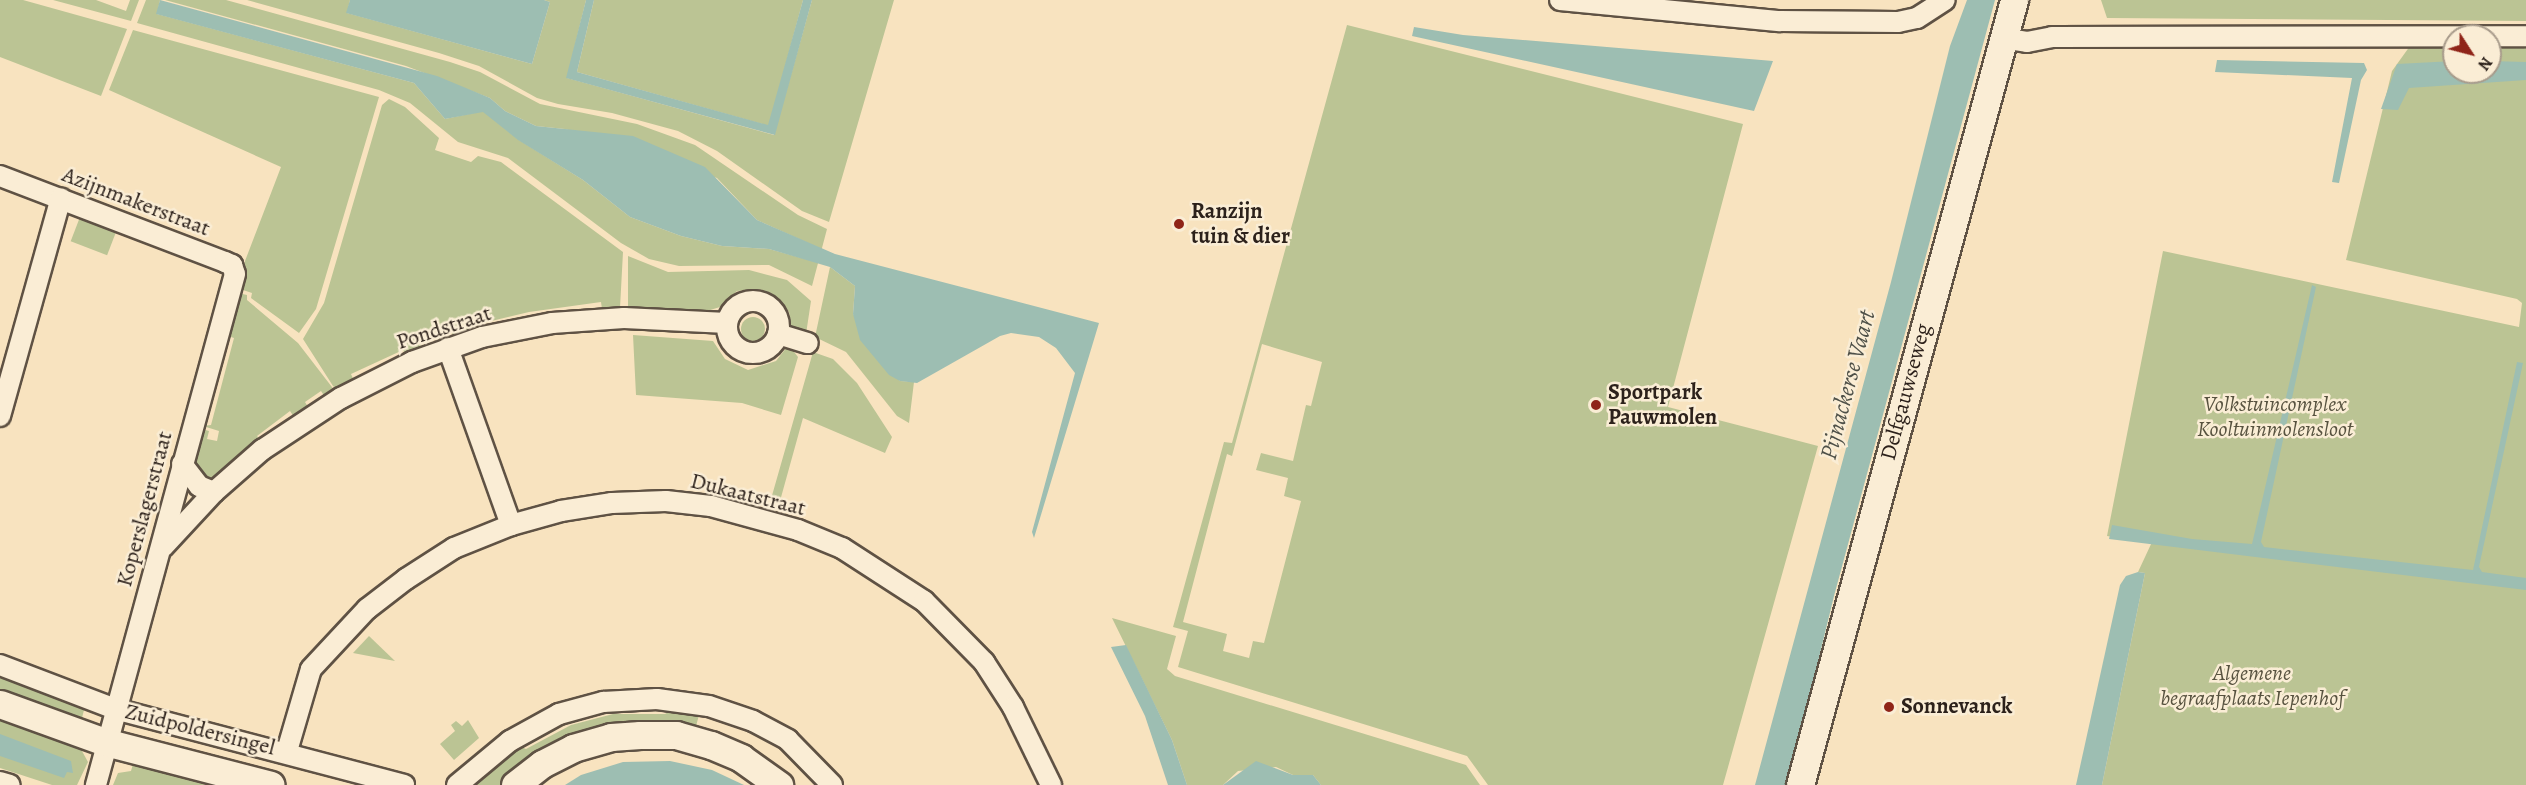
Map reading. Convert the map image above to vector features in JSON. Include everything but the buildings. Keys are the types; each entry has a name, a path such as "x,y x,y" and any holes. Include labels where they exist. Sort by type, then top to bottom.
{"street":[{"path":"1560,0 1780,21 1898,22 1938,6"},
{"name":"Delfgauwseweg","path":"1800,785 2001,38 2014,0"},
{"path":"2001,38 2027,42 2064,37 2526,36"},
{"name":"Azijnmakerstraat","path":"0,176 232,265 235,274 231,288"},
{"path":"0,416 61,198"},
{"name":"Koperslagerstraat","path":"96,785 105,742 231,288"},
{"path":"753,301 763,303 776,316 778,334 769,347 747,353 733,345 727,323 736,307 753,301"},
{"name":"Pondstraat","path":"158,554 214,492 301,422 379,377 448,348 563,322 624,318 727,323"},
{"path":"778,334 808,343"},
{"path":"448,348 511,525"},
{"path":"182,464 199,486 214,492"},
{"name":"Dukaatstraat","path":"287,751 311,669 336,637 366,609 454,548 511,525 561,511 612,502 666,501 760,518 842,548 883,572 957,631 984,662 1013,707 1051,785"},
{"name":"Zuidpoldersingel","path":"0,665 115,709 287,751 404,785"},
{"path":"457,785 510,741 559,714 603,702 657,699 708,706 753,721 788,740 832,785"},
{"name":"Zuidpoldersingel","path":"0,704 105,742 271,785"},
{"path":"515,785 542,764 573,748 611,737 640,735 676,735 711,745 741,758 780,785"},
{"path":"0,782 10,785"}],"green space":[{"path":"0,0 23,0 127,29 101,96 0,57"},
{"path":"53,0 96,0 126,11 130,0 139,0 131,21"},
{"path":"146,0 160,0 157,14 414,83 445,119 483,111 519,140 583,180 630,217 681,236 722,246 769,249 816,262 819,248 757,220 717,178 565,129 536,126 505,111 490,98 406,66 165,0 226,0 450,62 480,72 540,104 637,124 695,145 798,215 827,229 812,286 769,265 679,266 649,259 621,243 508,158 458,142 410,103 379,90 137,23"},
{"path":"247,0 350,0 347,13 532,64 550,2 544,0 586,0 567,78 774,135 812,0 894,0 829,222 802,211 717,151 678,131 612,113 537,98 479,66"},
{"path":"594,0 803,0 769,126 577,72"},
{"path":"2101,0 2526,0 2526,21 2107,18"},
{"path":"1347,25 1743,124 1668,407 1818,446 1723,785 1488,785 1467,756 1178,667 1188,631 1173,627 1224,442 1232,443","holes":["1262,344 1322,362 1311,406 1306,405 1293,461 1261,453 1256,470 1288,478 1284,496 1301,501 1264,643 1253,641 1249,658 1223,651 1227,634 1183,622 1227,454 1232,456"]},
{"path":"133,30 379,97 316,309 299,333 251,298 252,293 240,289 245,261 281,167 109,90"},
{"path":"2410,46 2442,46 2442,84 2502,84 2502,46 2526,46 2526,785 2102,785 2145,573 2138,572 2152,542 2107,536 2163,251 2519,327 2522,303 2517,299 2346,260 2392,71"},
{"path":"389,99 405,107 439,138 435,150 471,162 478,156 501,162 623,252 620,308 602,309 601,302 529,312 475,325 476,331 454,338 451,330 420,342 422,349 406,356 403,350 351,374 354,381 339,390 333,386 303,339 324,303 382,105"},
{"path":"80,217 116,231 107,255 71,241"},
{"path":"628,256 668,272 749,270 787,280 811,301 806,334 792,331 789,312 779,299 758,289 737,291 720,307 707,311 628,308"},
{"path":"830,267 855,286 853,314 900,381 914,382 909,423 897,416 846,352 815,337"},
{"path":"238,293 247,295 247,300 298,343 335,391 325,397 321,391 305,402 308,407 294,417 290,411 257,436 262,442 213,481 206,480 193,459 202,429 209,431 207,439 217,441 219,431 203,426 211,425 234,338 228,336"},
{"path":"753,317 762,320 765,329 762,338 753,341 744,338 741,329 744,320"},
{"path":"633,335 713,341 725,359 748,370 776,361 787,347 791,348 798,357 781,415 742,403 636,395"},
{"path":"813,352 833,359 857,383 892,437 885,453 803,418 780,501 771,499"},
{"path":"1112,618 1176,636 1167,669 1175,676 1466,765 1480,785 1321,785 1313,775 1293,775 1276,767 1238,771 1223,785 1187,785 1172,740"},
{"path":"369,636 395,661 353,653"},
{"path":"0,675 85,706 82,718 36,708 0,694"},
{"path":"672,710 699,715 695,730 532,757 501,785 474,785 519,746 526,749 571,725 613,714 665,714"},
{"path":"0,718 77,742 88,762 77,785 52,785 0,768"},
{"path":"468,720 479,738 454,760 440,744 455,731 451,725 456,721 462,726"},
{"path":"133,764 170,769 229,785 113,785 118,773 131,771"}],"water":[{"path":"160,0 437,76 490,98 505,111 536,126 633,136 705,167 757,220 835,254 1099,323 1034,538 1032,532 1075,373 1056,348 1039,337 1011,333 1000,336 917,383 900,381 889,375 860,340 853,314 855,286 830,267 769,249 722,246 681,236 630,217 583,180 518,140 483,112 445,119 414,83 156,14"},
{"path":"350,0 544,0 550,2 532,64 346,13"},
{"path":"586,0 594,0 577,72 768,125 803,0 812,0 775,135 566,78"},
{"path":"1967,0 1995,0 1834,596 1788,785 1755,785 1891,282 1950,46"},
{"path":"1414,27 1463,35 1773,61 1754,111 1412,36"},
{"path":"2217,60 2364,63 2367,70 2361,80 2339,183 2332,182 2352,78 2215,72"},
{"path":"2502,61 2526,62 2526,80 2502,82"},
{"path":"2442,62 2442,84 2468,84 2409,88 2398,110 2381,109 2397,64"},
{"path":"2312,285 2316,287 2261,542 2264,547 2473,570 2517,362 2523,363 2479,567 2482,572 2526,578 2526,590 2109,539 2112,525 2192,539 2252,544"},
{"path":"2138,572 2145,573 2102,785 2076,785 2120,585 2126,576"},
{"path":"1126,645 1172,740 1187,785 1168,785 1145,716 1111,647"},
{"path":"0,734 71,761 73,773 67,772 64,778 0,756"},
{"path":"670,761 712,770 744,785 565,785 581,775 623,762"},
{"path":"1256,761 1293,775 1313,775 1321,785 1223,785"}],"place":[{"name":"Ranzijn tuin & dier","path":"1179,224"},
{"name":"Sportpark Pauwmolen","path":"1596,405"},
{"name":"Sonnevanck","path":"1889,707"}],"water label":[{"name":"Pijnackerse Vaart","path":"1848,385"}],"park label":[{"name":"Volkstuincomplex Kooltuinmolensloot","path":"2275,416"},
{"name":"Algemene begraafplaats Iepenhof","path":"2252,686"}]}
